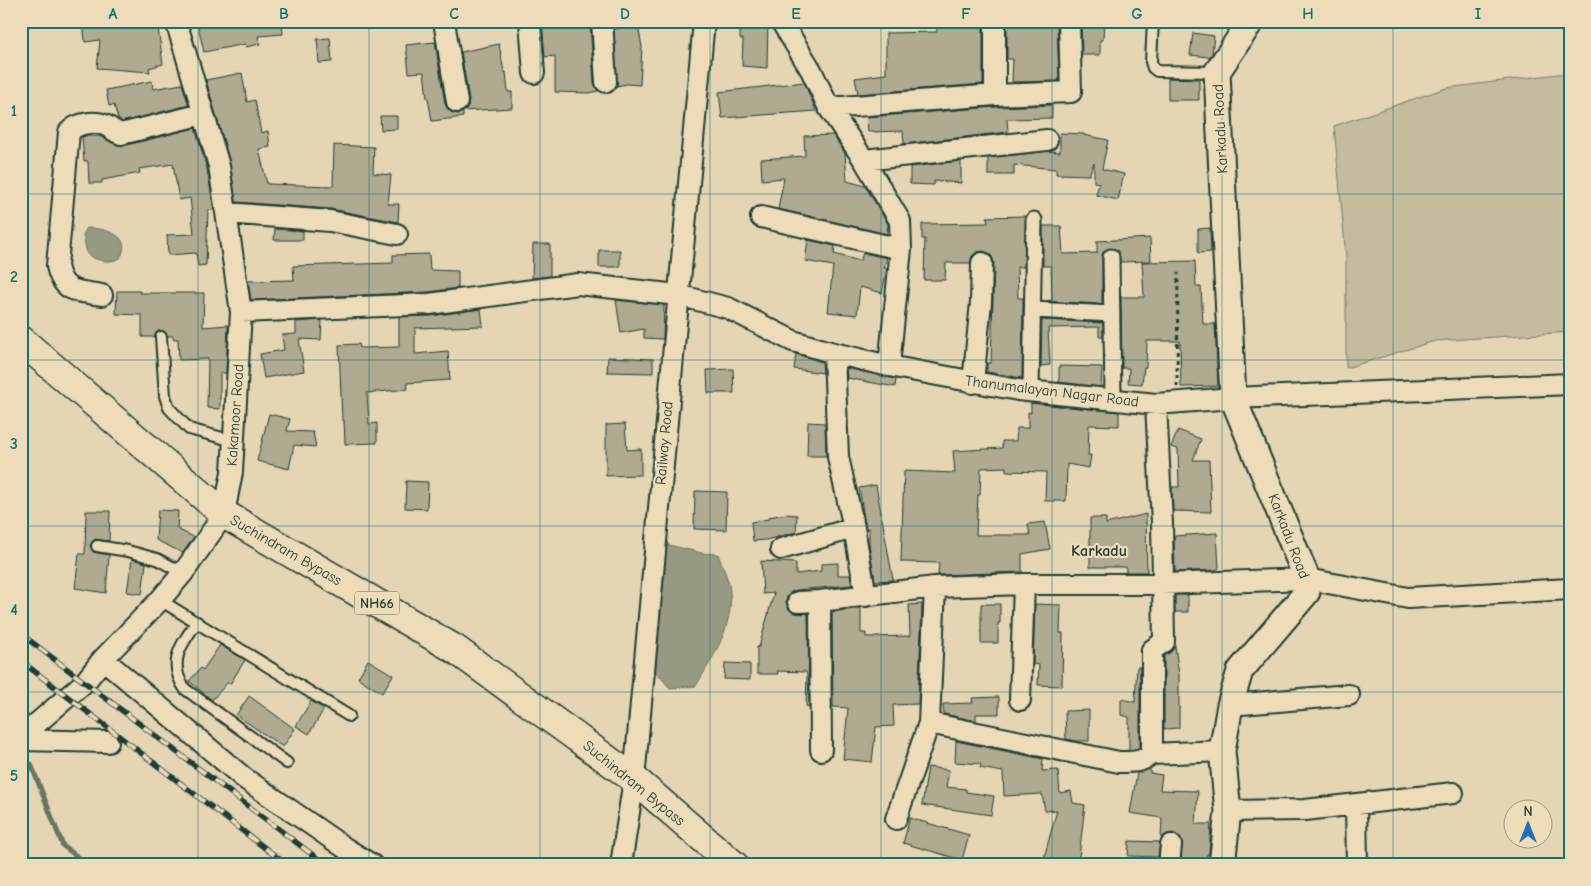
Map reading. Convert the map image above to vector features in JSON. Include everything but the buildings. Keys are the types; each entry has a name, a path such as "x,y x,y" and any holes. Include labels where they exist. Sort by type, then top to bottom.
{"highway":[{"name":"Suchindram Bypass","path":"21,340 224,514 455,649 634,779 734,865"}],"street":[{"name":"Kakamoor Road","path":"21,739 86,682 103,659 160,600 183,573 224,514 232,472 241,312 219,166 176,21"},
{"path":"444,21 457,102"},
{"path":"530,21 534,73"},
{"path":"602,21 606,82"},
{"name":"Railway Road","path":"621,865 634,779 704,21"},
{"path":"781,21 811,70 829,108 864,160 900,222 901,249 889,366"},
{"path":"995,21 995,95"},
{"path":"829,108 995,95 1071,92 1069,21"},
{"name":"Karkadu Road","path":"1222,865 1228,811 1222,751 1230,705 1240,671 1307,592 1308,579 1233,398 1217,72 1250,21"},
{"path":"102,295 72,290 63,284 57,266 69,132 74,126 97,124 106,126 112,131 121,134 203,114"},
{"path":"864,160 1047,140"},
{"path":"226,213 330,221 397,234"},
{"path":"761,217 901,249"},
{"path":"1031,391 1034,220"},
{"path":"1111,257 1113,400"},
{"path":"973,382 982,263"},
{"name":"Thanumalayan Nagar Road","path":"241,312 429,304 578,284 678,295 728,308 793,341 889,366 973,382 1031,391 1156,404 1233,398"},
{"path":"1033,310 1112,314"},
{"path":"834,353 838,457 854,528 866,596"},
{"path":"1233,398 1570,384"},
{"path":"1151,754 1152,650 1164,642 1162,523 1156,404"},
{"path":"780,549 854,528"},
{"path":"798,602 935,587 1024,584 1162,584 1308,579 1408,598 1570,588"},
{"path":"1020,700 1024,584"},
{"path":"896,819 929,724 935,587"},
{"path":"820,601 821,750"},
{"path":"103,659 244,778 372,865"},
{"path":"1230,705 1349,695"},
{"path":"929,724 1119,762 1138,762 1151,754 1222,751"},
{"path":"21,739 108,742"},
{"path":"1228,811 1305,810 1453,793"},
{"path":"1356,804 1357,865"}],"lane":[{"path":"1153,21 1151,62 1153,68 1162,72 1217,72"},
{"path":"160,337 165,396 169,408 189,429 234,441"},
{"path":"97,546 157,559 183,573"},
{"path":"160,600 349,716"},
{"path":"197,622 179,651 176,669 179,680 185,689 287,763"}],"path":[{"path":"1177,402 1178,273"}],"shaded area":[{"path":"1570,71 1570,332 1435,341 1346,368 1346,257 1334,126 1446,88"},
{"path":"87,228 109,231 120,238 123,250 120,258 112,261 103,261 87,254 83,235"},
{"path":"665,544 702,553 718,554 729,586 729,617 721,641 696,686 670,688 654,670 649,633"}],"waterway":[{"path":"21,761 31,764 63,846 89,865"}],"railway":[{"path":"21,634 326,865"},
{"path":"21,661 287,865"}],"district":[{"name":"Karkadu","path":"1099,550"}]}
